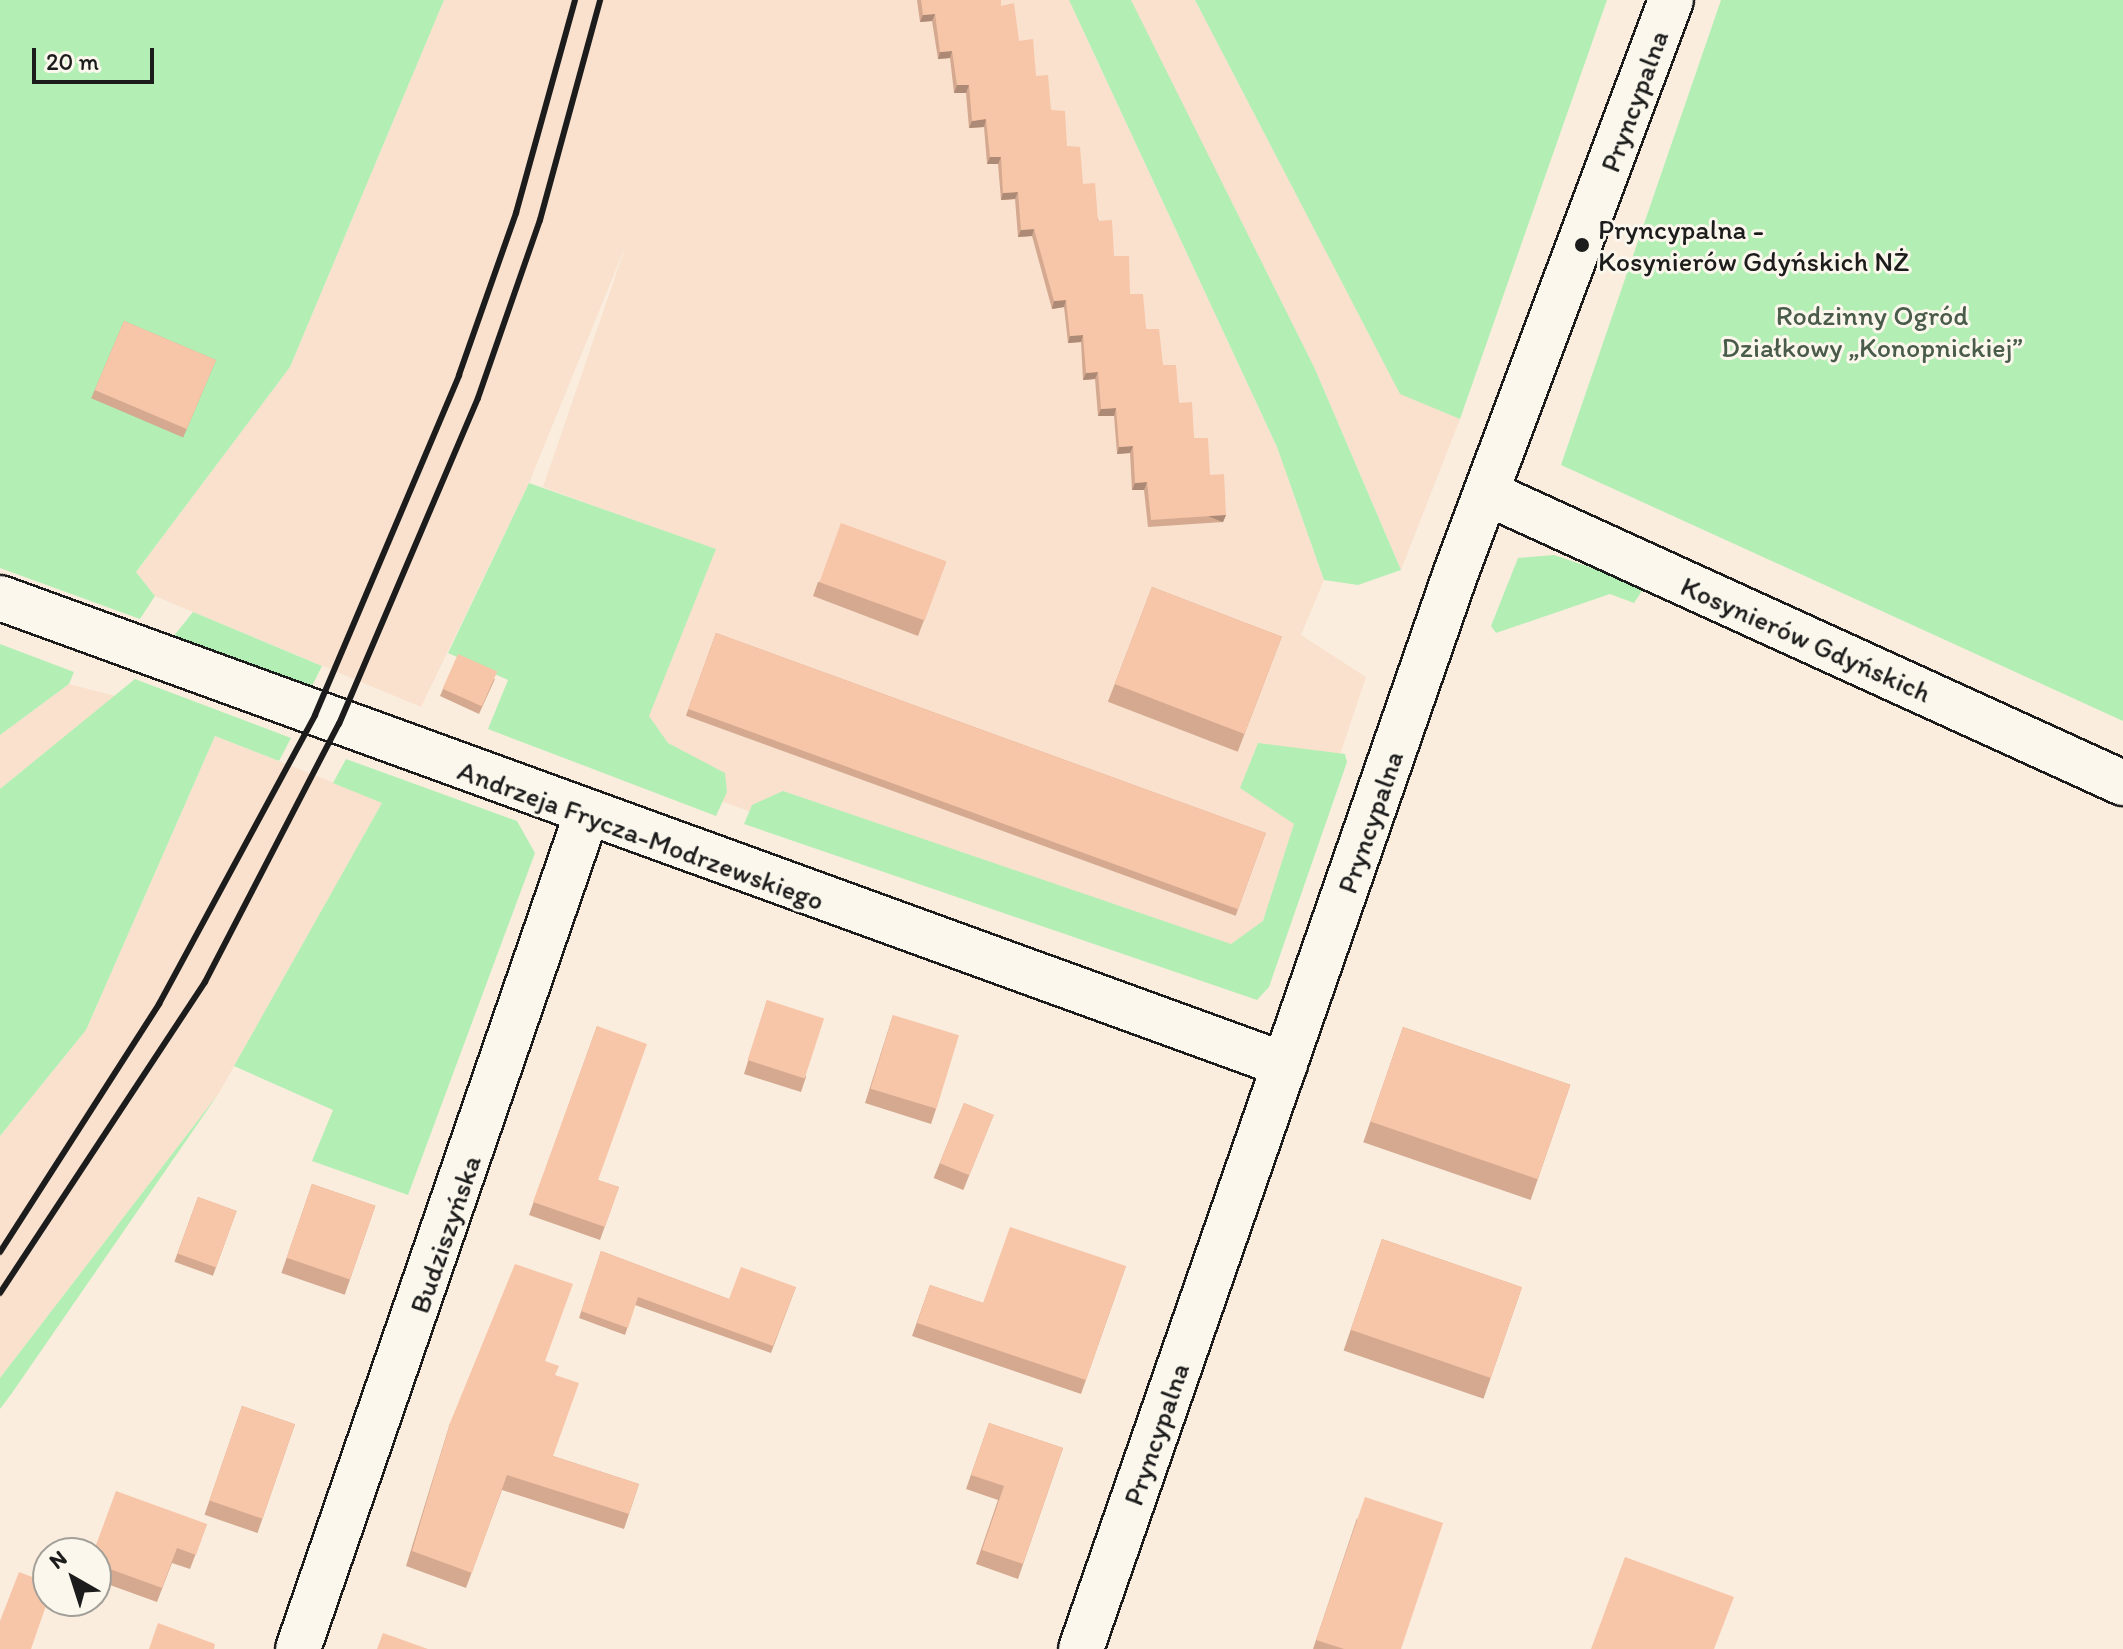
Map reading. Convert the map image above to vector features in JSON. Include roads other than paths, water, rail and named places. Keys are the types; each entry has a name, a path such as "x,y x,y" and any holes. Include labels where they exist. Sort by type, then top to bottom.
{"street":[{"name":"Pryncypalna","path":"1081,1649 1489,494 1671,0"},
{"name":"Kosynierów Gdyńskich","path":"1489,494 2123,783"},
{"name":"Andrzeja Frycza-Modrzewskiego","path":"0,598 586,816 1285,1065"},
{"name":"Budziszyńska","path":"298,1649 586,816"}],"railway":[{"path":"0,1252 159,1004 315,715 459,375 516,213 575,0"},
{"path":"0,1293 205,982 339,724 478,398 540,220 600,0"}],"place":[{"name":"Pryncypalna - Kosynierów Gdyńskich NŻ","path":"1582,245"}],"park label":[{"name":"Rodzinny Ogród Działkowy „Konopnickiej”","path":"1872,331"}]}
